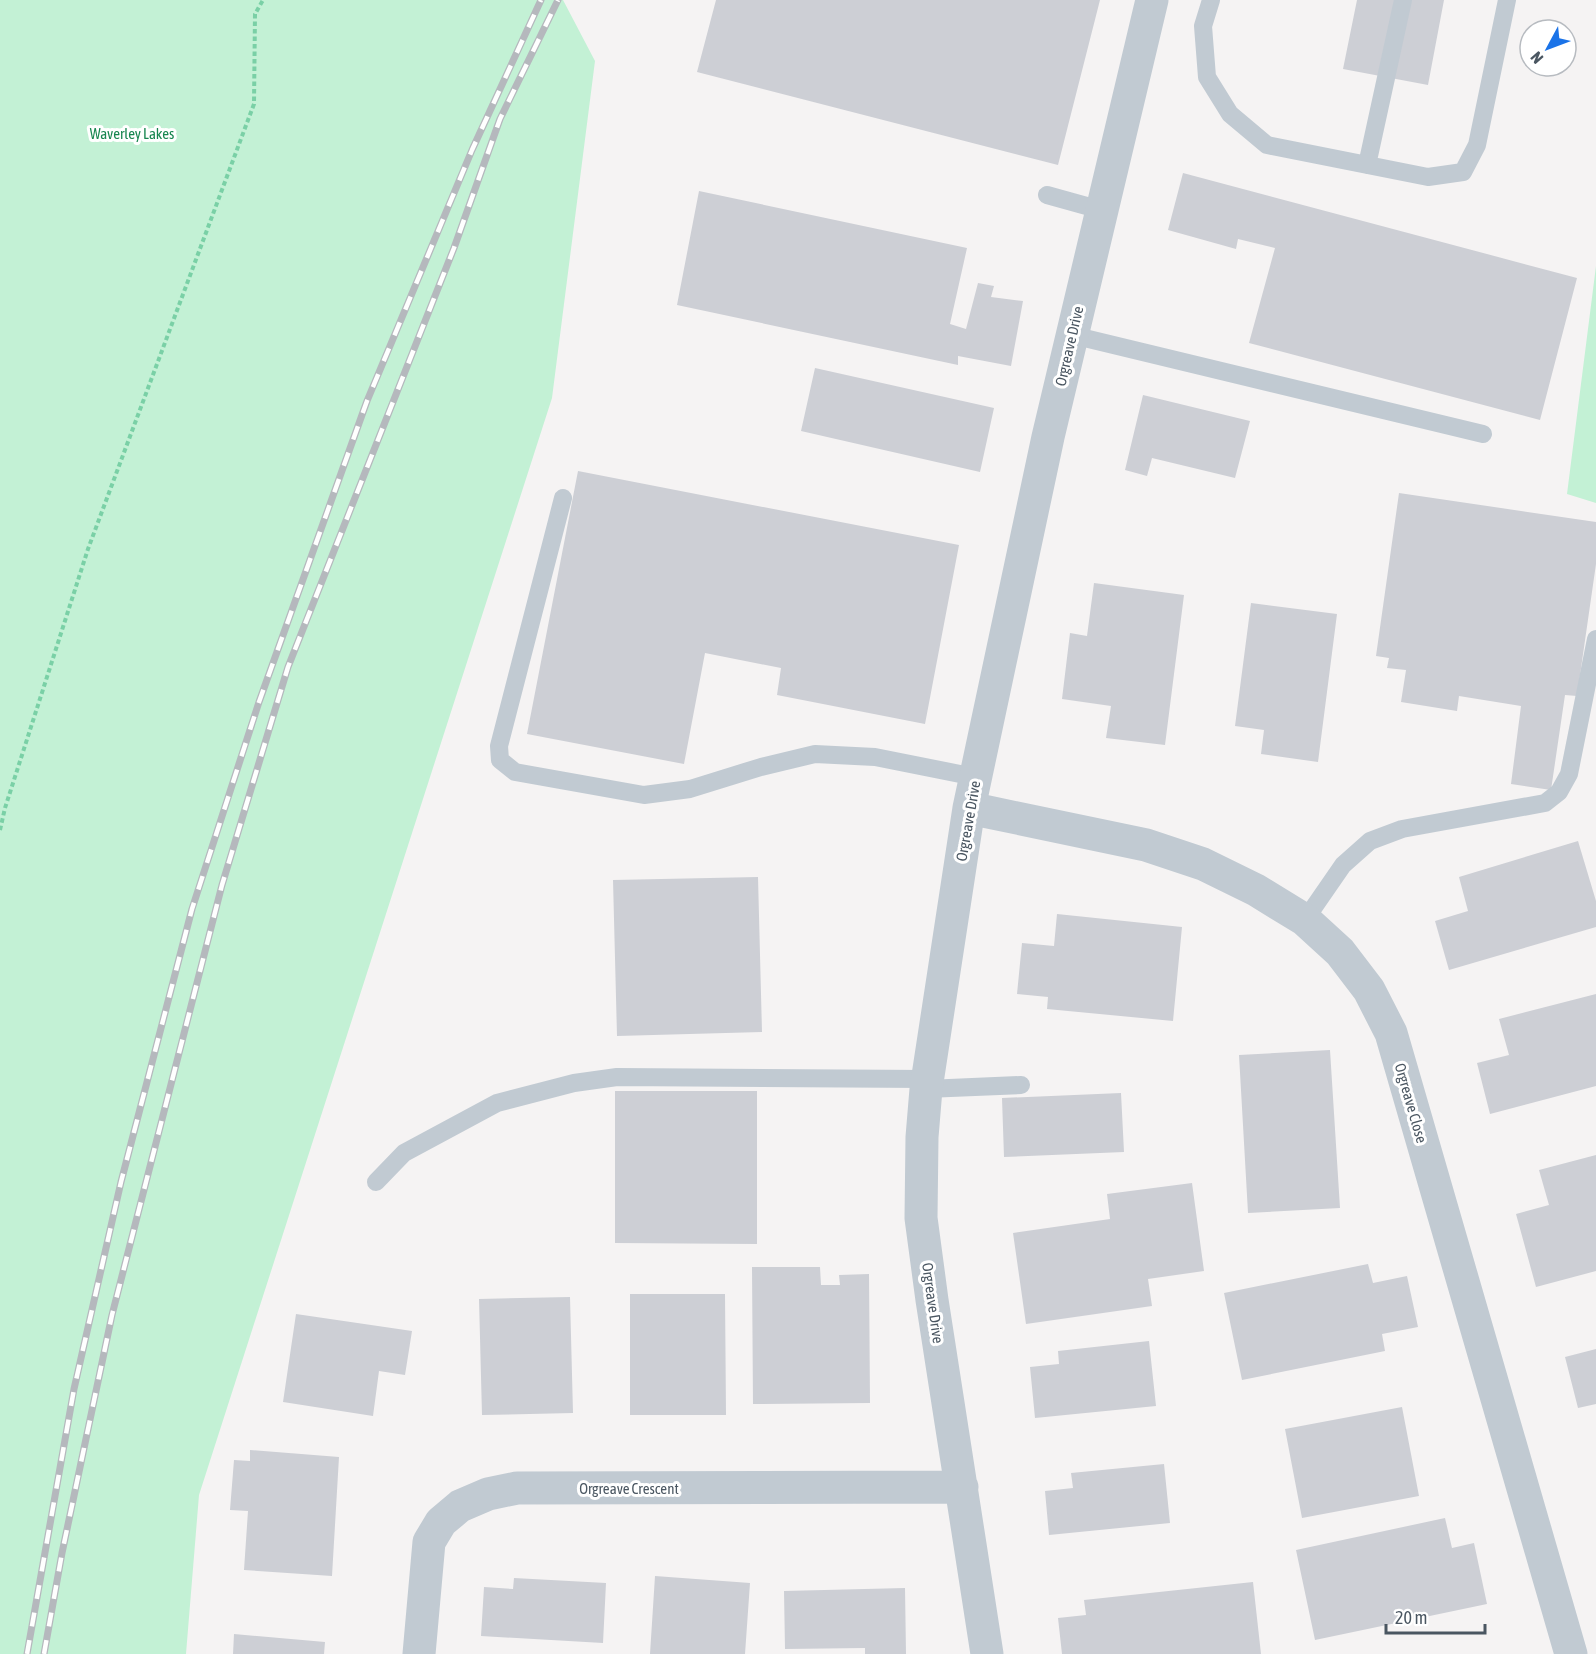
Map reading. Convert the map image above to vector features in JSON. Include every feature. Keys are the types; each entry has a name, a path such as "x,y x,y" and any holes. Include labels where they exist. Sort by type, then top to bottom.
{"street":[{"name":"Orgreave Drive","path":"987,1654 921,1218 922,1137 926,1084 972,792 1047,437 1152,0"},
{"name":"Orgreave Close","path":"972,792 1203,864 1256,890 1305,920 1340,952 1369,990 1391,1033 1571,1654"},
{"name":"Orgreave Crescent","path":"419,1654 429,1542 441,1522 460,1506 488,1494 517,1488 962,1486"}],"lane":[{"path":"1211,0 1203,26 1207,77 1230,114 1267,145 1428,177 1463,172 1477,146 1506,0"},
{"path":"1367,165 1403,0"},
{"path":"1047,195 1101,210"},
{"path":"1072,335 1483,434"},
{"path":"563,498 499,746 500,760 515,772 644,795 690,789 761,767 815,754 875,757 972,792"},
{"path":"1305,920 1343,865 1370,841 1402,829 1545,803 1559,792 1569,774 1596,639"},
{"path":"376,1182 404,1153 497,1103 574,1083 617,1077 1021,1085"}],"path":[{"path":"0,830 5,808 88,549 254,104 255,14 263,0"}],"green space":[{"name":"Waverley Lakes","path":"0,0 563,0 595,61 552,398 199,1495 186,1654 0,1654"},
{"path":"1596,266 1596,503 1567,494"}],"building":[{"path":"716,0 1100,0 1058,165 697,72"},
{"path":"1357,0 1444,0 1428,85 1343,69"},
{"path":"1183,173 1577,278 1540,420 1249,343 1275,248 1238,239 1236,249 1168,230"},
{"path":"699,191 967,248 950,324 966,329 978,283 994,286 991,297 1023,301 1011,366 958,356 958,365 677,305"},
{"path":"815,368 994,408 980,472 801,431"},
{"path":"1143,395 1250,421 1235,478 1152,458 1147,476 1125,470"},
{"path":"578,471 959,545 925,724 777,695 781,668 705,653 684,764 527,734"},
{"path":"1399,493 1596,522 1596,564 1577,696 1565,695 1551,790 1511,784 1521,706 1459,696 1457,711 1401,702 1406,670 1387,668 1389,658 1376,656"},
{"path":"1094,583 1184,595 1165,745 1106,738 1111,706 1062,699 1070,633 1087,636"},
{"path":"1251,603 1337,614 1318,762 1261,754 1264,730 1235,726"},
{"path":"1578,841 1596,901 1596,927 1449,970 1435,921 1468,911 1459,877"},
{"path":"758,877 762,1032 617,1036 613,880"},
{"path":"1057,914 1182,927 1173,1021 1047,1009 1048,997 1017,994 1022,943 1054,946"},
{"path":"1596,994 1596,1086 1490,1114 1477,1063 1509,1055 1499,1019"},
{"path":"1330,1050 1340,1208 1248,1213 1239,1055"},
{"path":"615,1091 757,1091 757,1244 615,1243"},
{"path":"1121,1093 1124,1152 1004,1157 1002,1098"},
{"path":"1596,1155 1596,1271 1536,1287 1516,1214 1549,1205 1539,1170"},
{"path":"1192,1183 1204,1271 1148,1279 1152,1306 1026,1324 1013,1233 1110,1219 1107,1194"},
{"path":"1368,1264 1373,1283 1407,1276 1418,1327 1382,1334 1385,1351 1242,1380 1224,1293"},
{"path":"752,1267 820,1267 821,1285 840,1285 839,1275 869,1274 870,1403 753,1404"},
{"path":"630,1294 725,1294 726,1415 630,1415"},
{"path":"570,1297 573,1413 482,1415 479,1299"},
{"path":"296,1314 412,1331 405,1375 379,1371 373,1416 283,1402"},
{"path":"1149,1341 1156,1406 1035,1418 1030,1367 1059,1364 1058,1351"},
{"path":"1596,1349 1596,1404 1578,1408 1565,1357"},
{"path":"1402,1407 1419,1496 1302,1518 1285,1429"},
{"path":"250,1450 339,1457 332,1576 244,1570 248,1511 230,1510 234,1460 250,1461"},
{"path":"1164,1464 1170,1523 1049,1535 1045,1491 1073,1488 1071,1473"},
{"path":"1445,1518 1452,1548 1474,1543 1487,1604 1315,1640 1296,1550"},
{"path":"655,1576 750,1583 745,1654 650,1654"},
{"path":"514,1578 606,1583 603,1643 481,1636 484,1587 513,1589"},
{"path":"1253,1582 1261,1654 1062,1654 1058,1618 1086,1615 1084,1600"},
{"path":"905,1588 906,1654 865,1654 865,1648 785,1649 784,1591"},
{"path":"234,1634 325,1642 324,1654 233,1654"}],"railway":[{"path":"27,1654 74,1389 121,1182 192,909 259,702 367,401 472,150 541,0"},
{"path":"44,1654 62,1553 112,1315 222,885 288,667 454,248 500,119 558,0"}]}
